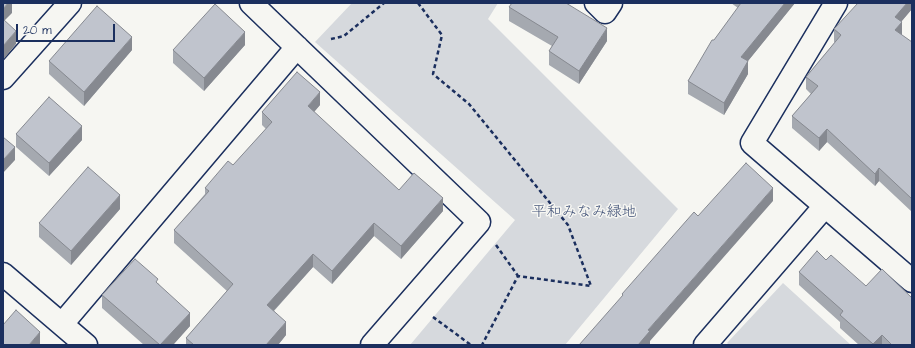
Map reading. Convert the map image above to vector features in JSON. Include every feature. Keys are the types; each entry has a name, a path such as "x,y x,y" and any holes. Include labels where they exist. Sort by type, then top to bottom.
{"street":[{"path":"3,78 70,3"},
{"path":"251,3 479,222 372,345"},
{"path":"596,3 605,12 611,3"},
{"path":"836,3 752,143 912,281"},
{"path":"62,324 297,47"},
{"path":"705,345 825,206"},
{"path":"3,274 62,324 79,343"}],"path":[{"path":"297,47 344,36 384,3"},
{"path":"418,3 442,35 433,74 469,104 568,225 591,286 518,276 479,222"},
{"path":"482,345 518,276"},
{"path":"410,301 472,345"}],"green space":[{"name":"平和みなみ緑地","path":"352,3 498,3 488,19 678,209 565,345 410,345 515,220 315,42"},
{"path":"783,283 851,345 729,345 727,343"}],"building":[{"path":"3,3 8,3 3,9"},
{"path":"512,3 566,3 607,28 579,71 549,51 558,37 509,7"},
{"path":"741,3 785,3 741,57 748,61 724,103 688,81 712,40 714,40"},
{"path":"858,3 907,3 895,17 902,22 895,30 912,42 912,199 879,168 875,174 827,129 819,138 792,116 818,86 806,77 841,35 834,29"},
{"path":"215,4 245,32 204,78 173,50"},
{"path":"97,6 132,37 84,92 49,61"},
{"path":"3,19 16,31 3,46"},
{"path":"297,72 320,92 308,106 399,190 414,173 443,198 401,246 374,223 332,271 313,254 267,305 286,322 266,345 194,345 186,338 233,284 174,230 209,191 205,188 228,161 233,165 272,122 262,112"},
{"path":"49,97 82,126 49,163 16,134"},
{"path":"3,137 15,147 3,160"},
{"path":"746,163 773,188 648,330 650,331 638,345 579,345 694,212 698,216"},
{"path":"88,167 120,195 71,251 39,223"},
{"path":"817,251 826,260 831,255 866,286 882,269 912,298 912,345 892,345 882,335 873,344 840,315 843,311 799,272"},
{"path":"135,259 158,279 156,282 190,313 160,345 102,295"},
{"path":"16,310 40,332 29,345 3,345 3,325"}]}
